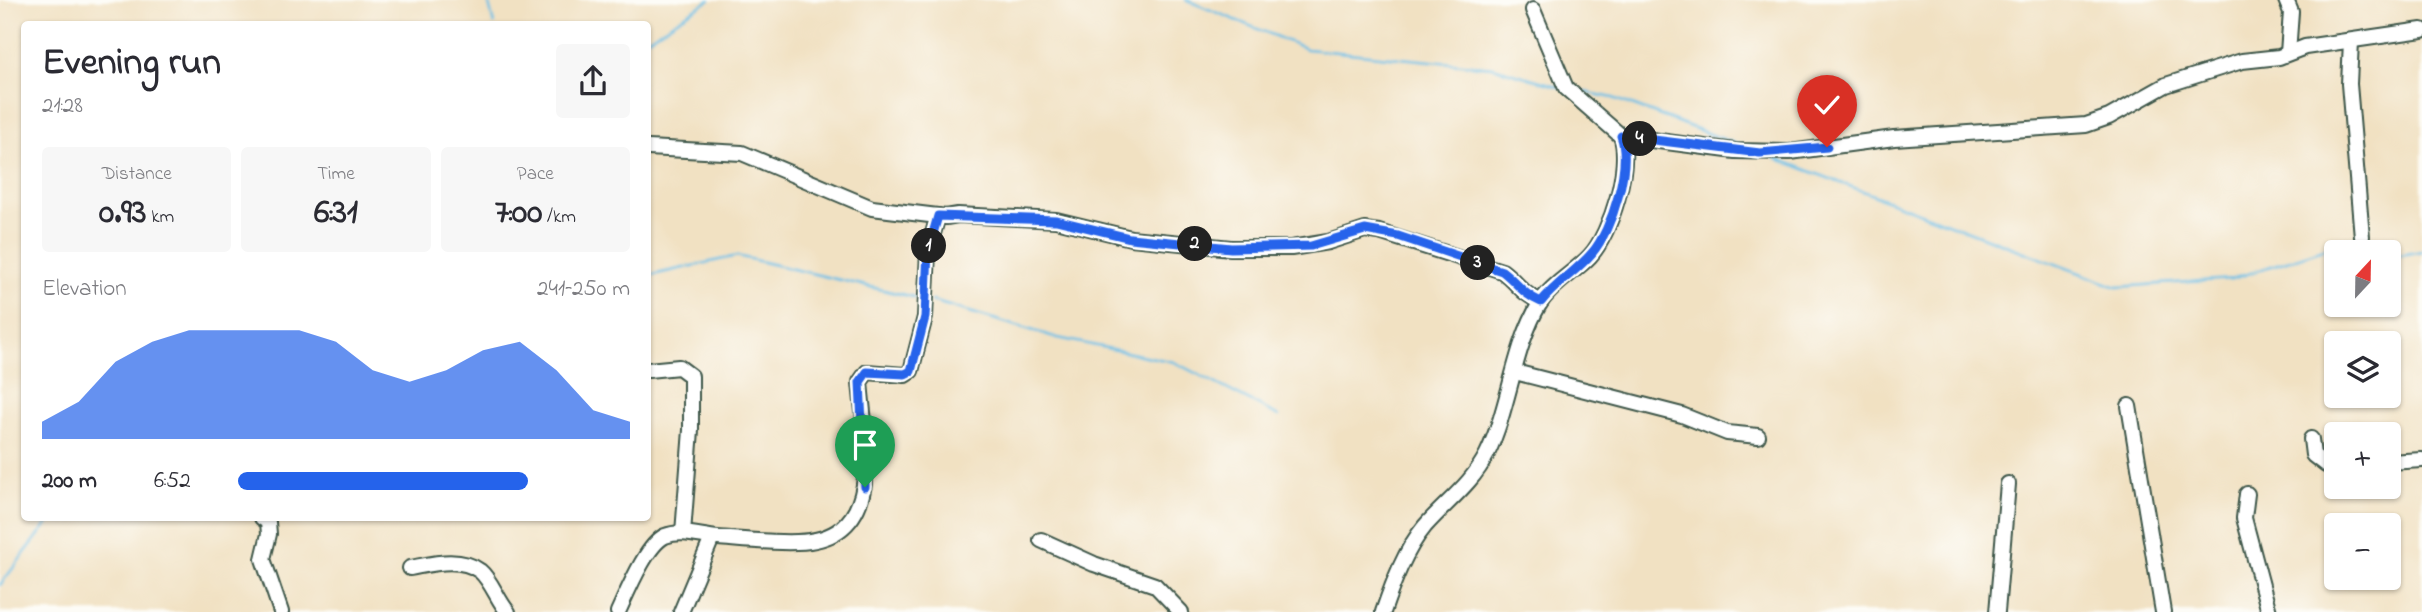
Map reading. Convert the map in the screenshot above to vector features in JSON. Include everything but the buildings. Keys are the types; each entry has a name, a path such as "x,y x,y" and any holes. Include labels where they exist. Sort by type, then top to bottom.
{"street":[{"path":"2286,0 2291,12 2288,52"},
{"path":"1533,10 1566,89 1621,136 1735,151 1790,152 1894,138 2086,125 2109,117 2166,85 2242,61 2279,57 2288,52 2422,30"},
{"path":"2351,41 2349,84 2362,237"},
{"path":"1383,612 1407,552 1423,528 1459,494 1488,452 1541,302 1591,255 1600,242 1625,177 1626,161 1621,136"},
{"path":"651,148 742,153 872,208 938,216 1056,220 1130,238 1231,248 1311,246 1365,230 1398,236 1502,271 1516,282 1524,295 1541,302"},
{"path":"618,612 653,549 664,537 683,533 712,538 814,540 829,537 853,519 865,487 860,382 867,372 905,374 911,371 925,317 928,251 938,216"},
{"path":"651,370 679,368 691,376 691,430 683,533"},
{"path":"1515,372 1682,415 1727,433 1758,436"},
{"path":"2129,406 2163,612"},
{"path":"2311,439 2313,455 2324,463"},
{"path":"2401,461 2422,460"},
{"path":"1997,612 2007,484"},
{"path":"2247,494 2244,517 2270,612"},
{"path":"266,521 269,534 263,559 281,612"},
{"path":"681,612 712,538"},
{"path":"1041,540 1094,564 1155,585 1181,612"},
{"path":"410,568 447,562 481,572 508,612"}],"waterway":[{"path":"488,0 493,21"},
{"path":"651,36 710,0"},
{"path":"1186,0 1307,49 1493,67 1560,87"},
{"path":"1580,91 1613,98 1739,145"},
{"path":"1775,158 2117,287 2232,279 2357,238"},
{"path":"2367,239 2401,255 2422,251"},
{"path":"651,275 737,256 922,299"},
{"path":"932,301 1058,338 1174,362 1279,416"},
{"path":"0,585 50,521"}],"route":[{"path":"865,487 860,382 867,372 905,374 911,371 925,317 928,251 938,216 1056,220 1130,238 1231,248 1311,246 1365,230 1398,236 1448,256 1502,271 1516,282 1524,295 1541,302 1591,255 1600,242 1625,177 1625,145 1621,136 1760,153 1827,147"}]}
